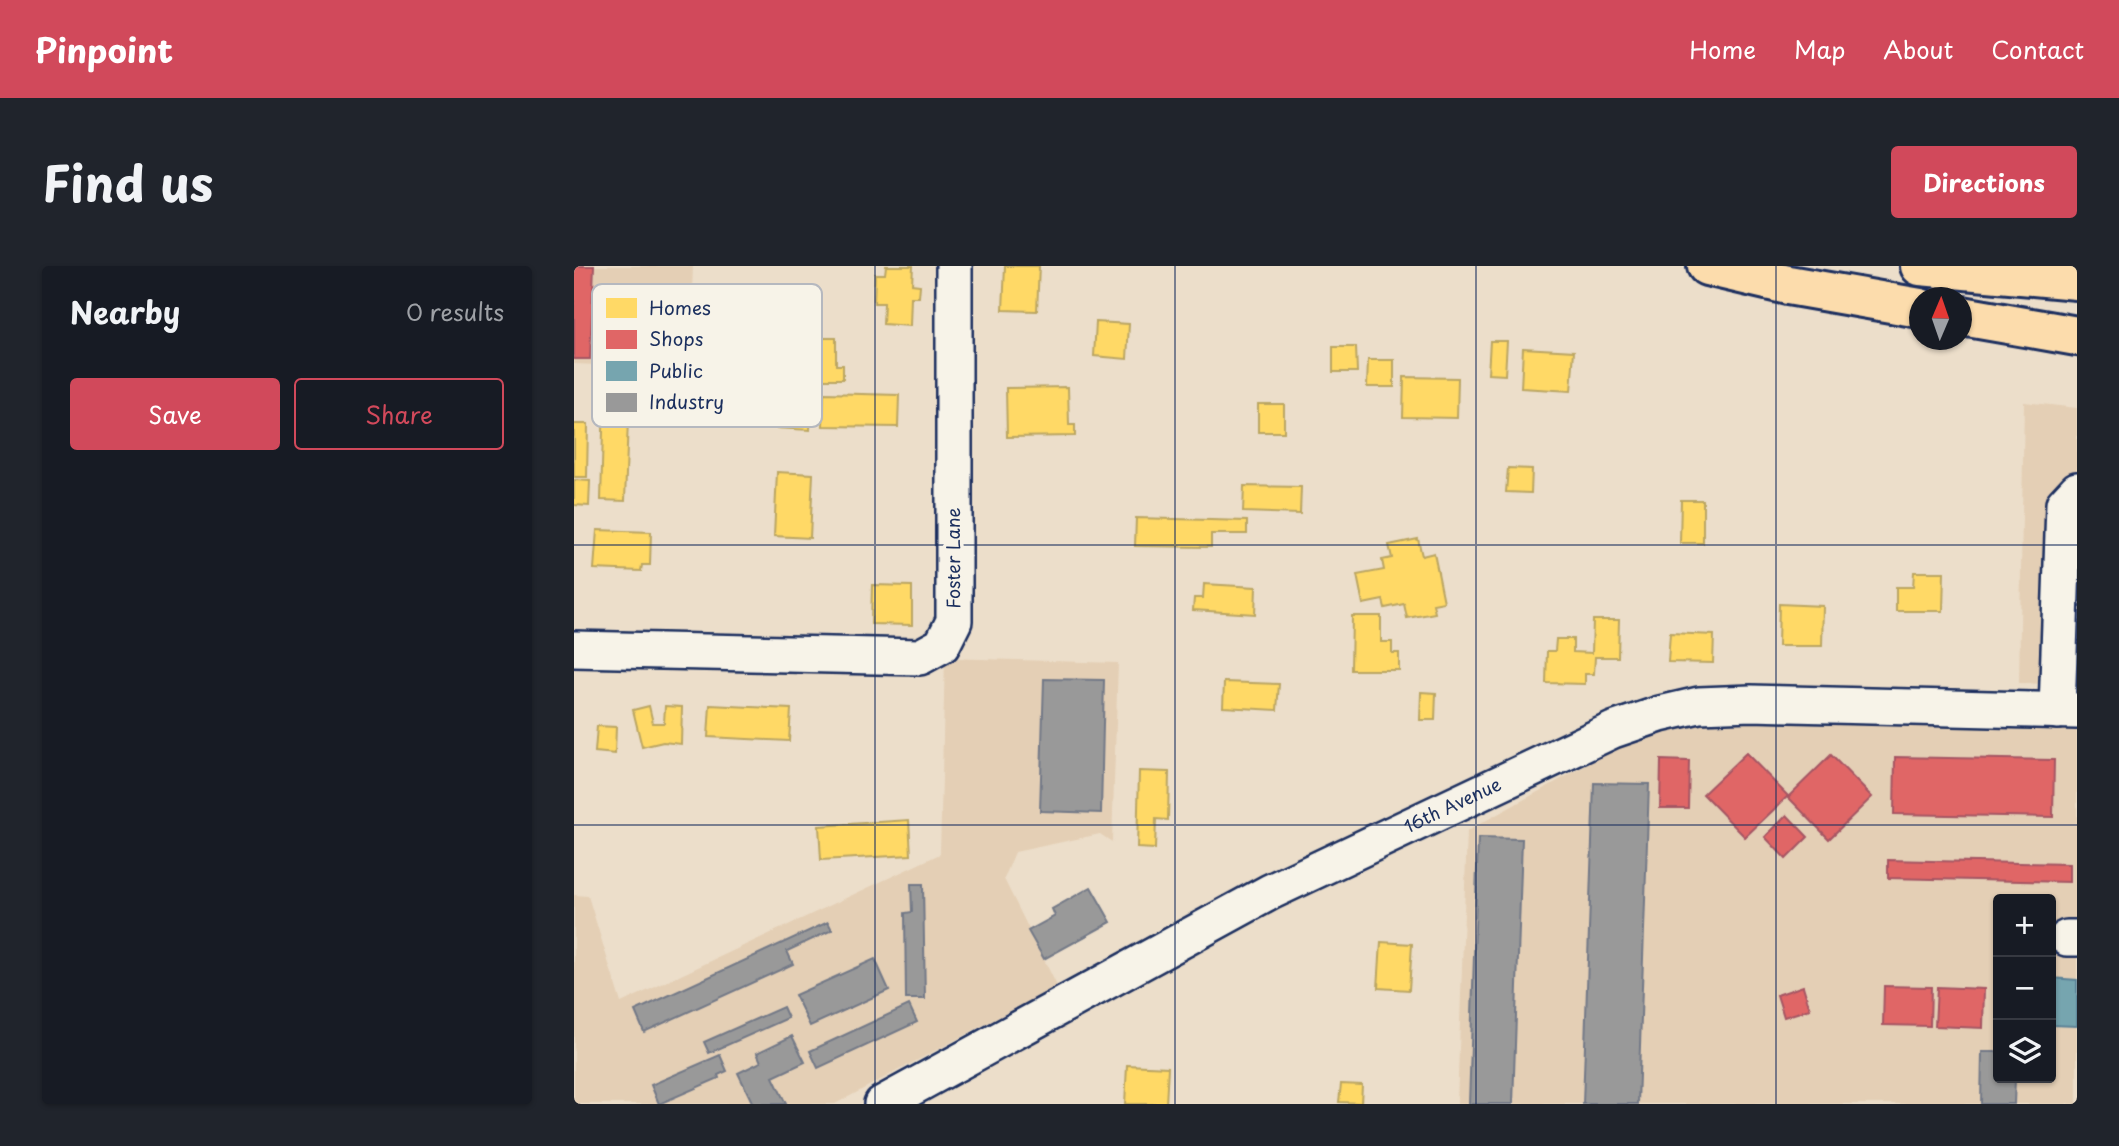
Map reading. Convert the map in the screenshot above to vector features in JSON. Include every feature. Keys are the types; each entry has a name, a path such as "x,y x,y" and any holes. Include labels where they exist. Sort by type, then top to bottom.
{"main road":[{"path":"1707,266 1788,285 1909,306"},
{"path":"1920,266 2077,280"},
{"path":"1972,318 2077,336"}],"street":[{"name":"Foster Lane","path":"574,649 920,657 942,645 954,621 954,266"},
{"path":"2067,711 2064,503 2077,490"},
{"name":"16th Avenue","path":"883,1104 1270,892 1613,730 1660,714 1699,705 1738,704 2067,711"}],"shaded area":[{"path":"574,266 693,266 692,284 592,284 592,365 574,364"},
{"path":"2024,402 2077,408 2077,685 2019,683"},
{"path":"945,658 1118,663 1112,842 1100,834 1015,852 1004,879 1057,986 835,1104 574,1104 574,895 588,896 621,1003 940,854"},
{"path":"1737,719 2077,727 2077,1104 1457,1104 1467,831 1659,725"}],"building: Homes":[{"path":"886,266 913,266 912,284 920,285 919,297 911,297 910,326 883,324 884,303 874,303 875,274 885,274"},
{"path":"1005,266 1039,266 1037,311 1003,310"},
{"path":"1096,322 1129,324 1127,359 1094,356"},
{"path":"822,338 836,338 836,365 843,365 843,379 822,379"},
{"path":"1490,341 1507,341 1505,375 1488,374"},
{"path":"1333,347 1356,347 1357,372 1333,372"},
{"path":"1523,348 1574,351 1571,391 1521,388"},
{"path":"1368,360 1394,360 1394,387 1367,387"},
{"path":"1404,377 1458,378 1457,418 1403,417"},
{"path":"1068,387 1069,425 1075,425 1075,436 1007,437 1006,388"},
{"path":"824,393 899,395 898,427 823,426"},
{"path":"1258,404 1284,404 1284,432 1258,432"},
{"path":"574,424 588,424 587,477 574,477"},
{"path":"603,427 628,427 625,501 601,500"},
{"path":"758,427 810,427 810,430"},
{"path":"1508,468 1532,469 1531,493 1506,492"},
{"path":"777,472 813,474 810,538 774,536"},
{"path":"574,480 590,481 589,506 574,505"},
{"path":"1244,486 1301,487 1300,514 1243,512"},
{"path":"1681,500 1703,500 1703,543 1680,543"},
{"path":"1136,518 1247,521 1247,534 1211,534 1211,547 1135,546"},
{"path":"597,530 651,532 650,565 642,565 641,571 594,569"},
{"path":"1418,539 1422,556 1434,553 1444,602 1433,604 1435,613 1407,618 1404,604 1385,608 1383,600 1363,604 1357,575 1384,570 1382,560 1392,558 1389,545"},
{"path":"1914,572 1944,572 1943,611 1896,611 1896,587 1913,587"},
{"path":"1204,584 1256,587 1255,614 1193,610 1194,598 1203,598"},
{"path":"872,585 912,586 912,625 871,624"},
{"path":"1779,604 1823,606 1822,646 1778,646"},
{"path":"1352,616 1381,616 1381,642 1392,642 1392,653 1399,653 1399,670 1351,670"},
{"path":"1593,620 1619,620 1618,657 1595,657 1594,674 1585,674 1585,684 1546,683 1547,651 1555,651 1556,639 1573,639 1573,652 1592,653"},
{"path":"1670,633 1714,635 1713,663 1668,662"},
{"path":"1224,682 1279,684 1277,710 1223,707"},
{"path":"1421,692 1436,693 1435,720 1420,720"},
{"path":"710,705 791,709 789,741 708,737"},
{"path":"649,706 653,723 664,723 665,706 682,707 681,744 663,742 642,747 633,710"},
{"path":"597,726 616,727 615,754 595,752"},
{"path":"1139,771 1169,772 1168,820 1156,819 1155,849 1137,848"},
{"path":"909,820 911,855 821,860 819,826"},
{"path":"1381,942 1412,944 1409,990 1378,988"},
{"path":"1127,1065 1168,1067 1166,1104 1125,1104"},
{"path":"1341,1084 1362,1085 1361,1103 1339,1102"}],"building: Shops":[{"path":"574,266 594,266 590,359 574,359"},
{"path":"1746,753 1788,796 1745,837 1703,794"},
{"path":"1831,755 1872,797 1829,839 1788,797"},
{"path":"1895,757 2054,760 2053,817 1894,814"},
{"path":"1661,760 1689,761 1688,808 1660,808"},
{"path":"1787,815 1808,837 1786,859 1765,837"},
{"path":"1888,860 2069,864 2069,882 1888,878"},
{"path":"1803,986 1810,1009 1784,1017 1777,995"},
{"path":"1884,986 1931,987 1930,1026 1883,1025"},
{"path":"1937,987 1984,989 1983,1028 1935,1026"}],"building: Public":[{"path":"2056,978 2077,980 2077,1026 2056,1025"}],"building: Industry":[{"path":"1044,679 1104,680 1101,813 1040,811"},
{"path":"1594,783 1649,784 1638,1104 1583,1104"},
{"path":"1478,838 1522,839 1513,1104 1469,1104"},
{"path":"911,884 923,884 925,999 906,999 905,913 912,912"},
{"path":"1091,887 1111,922 1044,959 1028,931 1055,916 1052,909"},
{"path":"828,922 832,930 787,951 793,964 644,1032 635,1011"},
{"path":"875,959 889,990 810,1026 795,995"},
{"path":"909,1005 917,1022 818,1068 810,1051"},
{"path":"783,1007 788,1018 709,1053 704,1042"},
{"path":"792,1036 805,1062 773,1077 786,1104 753,1104 738,1073 761,1062 757,1053"},
{"path":"1982,1052 1993,1052 1993,1083 2015,1083 2014,1104 1981,1104"},
{"path":"720,1055 727,1071 718,1075 719,1078 659,1104 651,1085"}]}
